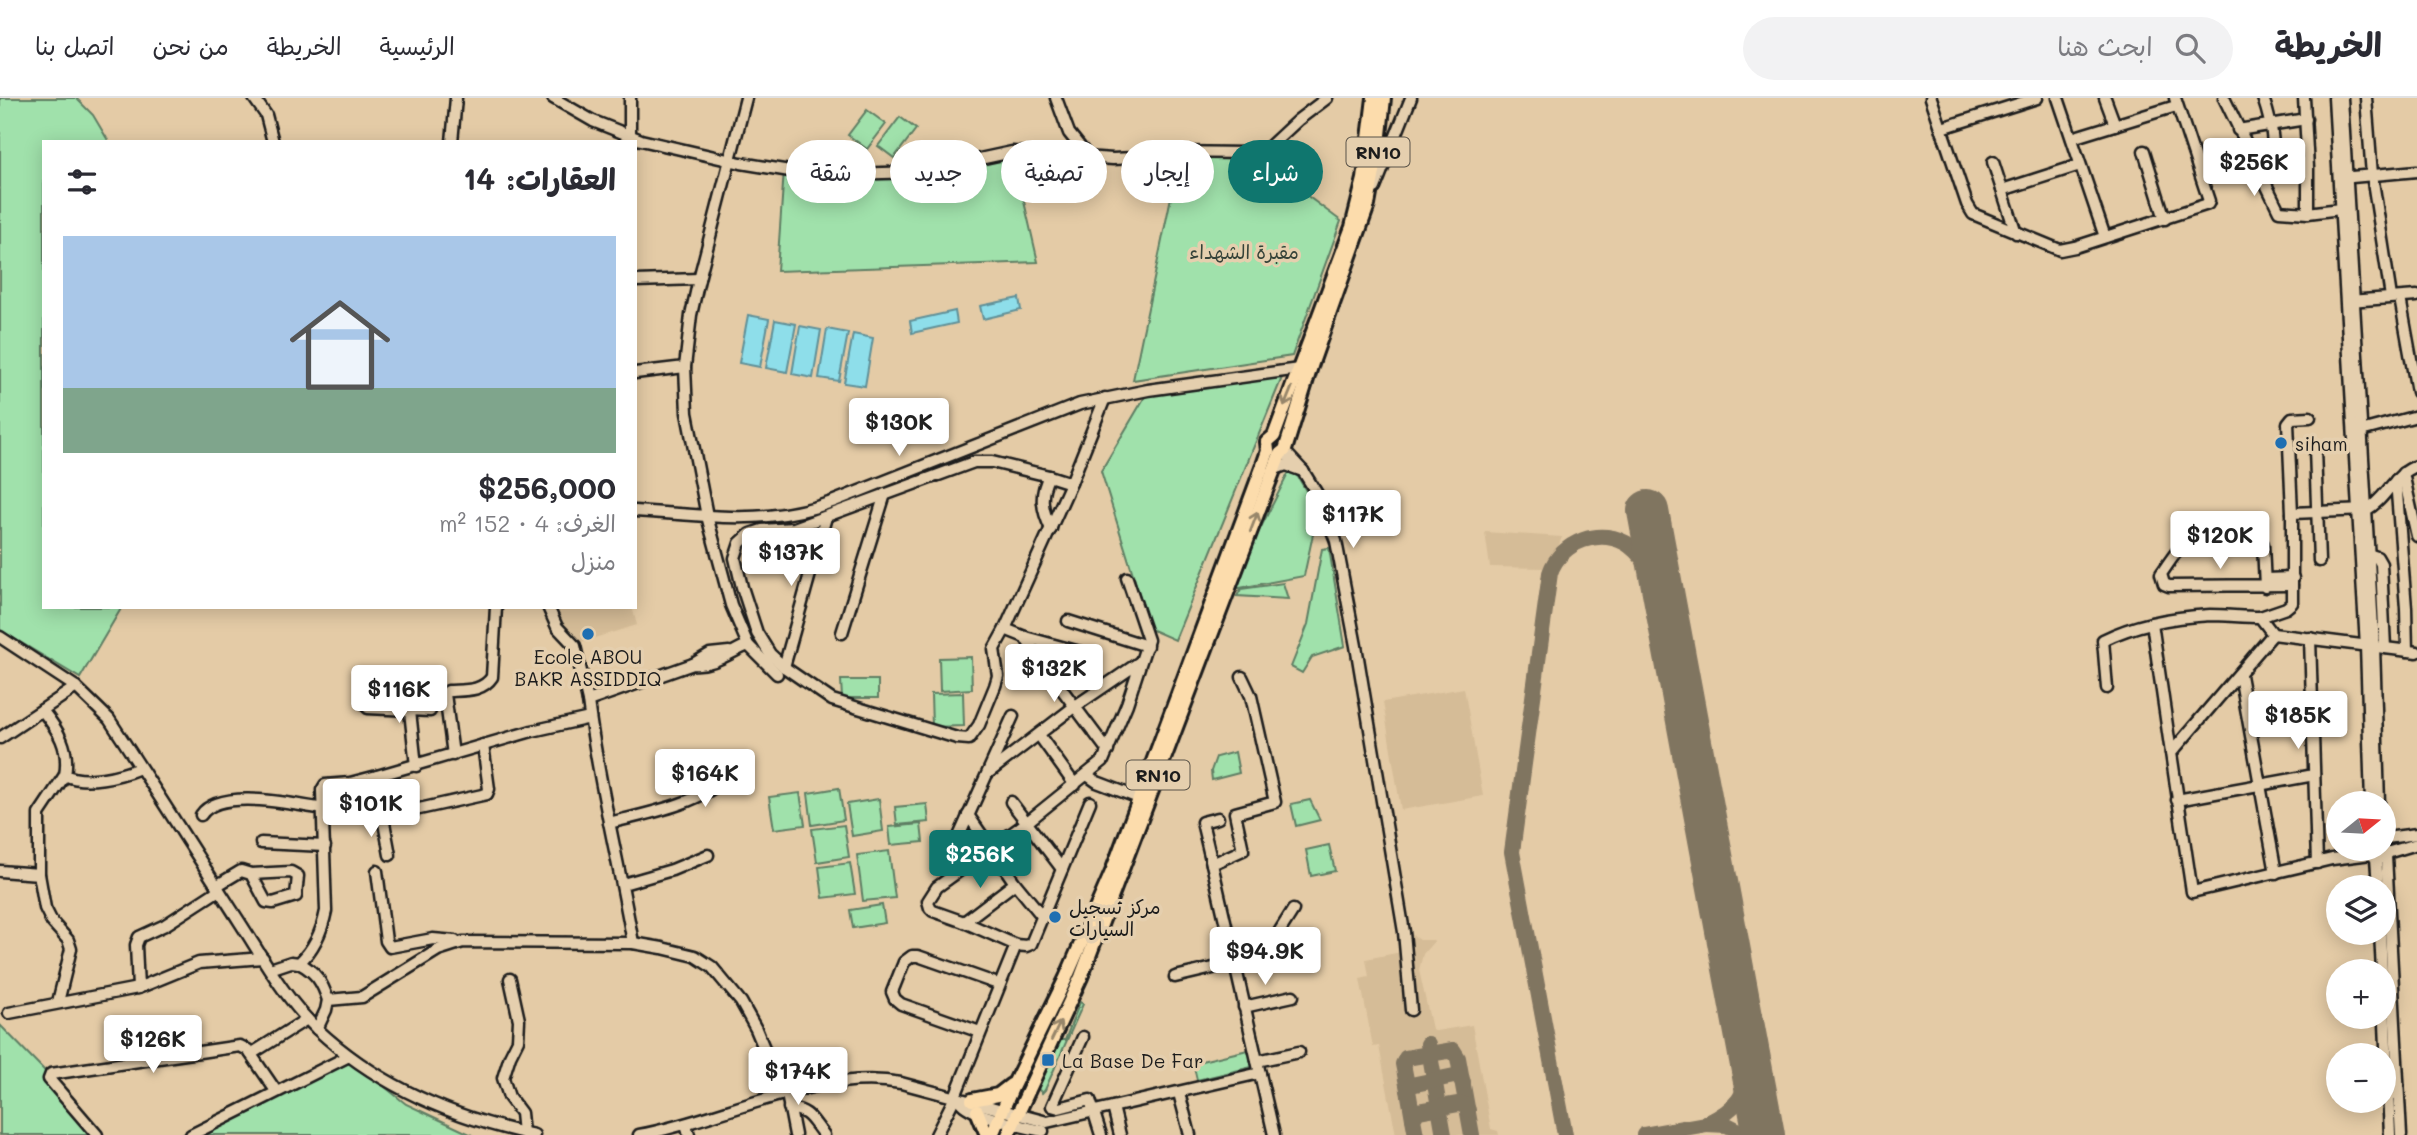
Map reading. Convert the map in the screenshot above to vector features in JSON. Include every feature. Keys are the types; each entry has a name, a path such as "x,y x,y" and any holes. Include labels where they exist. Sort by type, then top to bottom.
{"main road":[{"name":"RN10","path":"1012,1124 1081,977 1275,469 1299,369 1352,226 1364,179 1374,98"},
{"name":"RN10","path":"992,1135 1066,978 1112,872 1279,447 1368,205 1384,98"},
{"path":"987,1135 966,1103 998,1096 1016,1080"}],"street":[{"path":"267,98 257,102 266,115 272,140"},
{"path":"452,140 456,98"},
{"path":"553,98 581,116 630,136 796,172 919,172 1001,154"},
{"path":"630,136 631,98"},
{"path":"746,98 699,279 691,315 685,367 687,413 707,516 731,605 748,645 781,671 832,700 964,740 973,735 998,676 994,649 1051,529 1105,398"},
{"path":"1056,98 1069,133 1075,140"},
{"path":"1107,158 1134,159 1169,152 1261,151 1327,98"},
{"path":"1368,205 1411,98"},
{"path":"1931,98 1967,204 1973,214 2060,250 2206,207 2209,201 2176,102 2071,138"},
{"path":"1942,128 2033,98"},
{"path":"2058,98 2105,237"},
{"path":"2105,98 2115,125"},
{"path":"2224,98 2279,211 2308,213 2340,209"},
{"path":"2263,98 2272,124 2273,156 2265,182"},
{"path":"2304,98 2308,213"},
{"path":"2334,98 2343,178 2340,209 2349,301"},
{"path":"2343,98 2343,178 2349,301 2378,791"},
{"path":"2366,98 2372,175 2417,392"},
{"path":"2238,130 2306,120"},
{"path":"611,140 615,131"},
{"path":"2144,151 2165,219"},
{"path":"1993,162 2016,233"},
{"path":"2002,190 2080,165"},
{"path":"2343,178 2417,171"},
{"path":"637,281 699,279"},
{"path":"2349,301 2417,296"},
{"path":"637,373 685,367"},
{"path":"637,510 707,516 773,517 810,510 1085,403 1242,375 1299,369"},
{"path":"1085,403 1090,410 1093,427"},
{"path":"2357,432 2417,416"},
{"path":"2107,688 2103,640 2152,622 2210,615 2260,617 2289,606 2293,582 2288,422 2292,418 2311,417"},
{"path":"1279,447 1303,471 1319,497 1338,554 1404,932 1411,1010"},
{"path":"2315,449 2319,561"},
{"path":"781,671 757,633 735,558 740,543 750,534 762,530 794,528 974,462 992,463 1071,483"},
{"path":"1275,469 1286,465 1303,471"},
{"path":"2292,513 2362,511 2374,505 2400,477 2417,466"},
{"path":"1049,476 1042,494 1044,511 1051,529"},
{"path":"2400,477 2417,536"},
{"path":"2260,617 2273,634 2412,652 2406,608 2400,477"},
{"path":"842,633 885,494"},
{"path":"2362,511 2368,554 2371,791"},
{"path":"781,671 826,517"},
{"path":"2265,583 2262,541 2249,537 2193,537 2185,543 2161,574 2164,584 2169,586 2265,583 2293,582"},
{"path":"2368,554 2376,557 2381,564 2385,648"},
{"path":"1090,802 1031,944 1016,945 933,911 928,901 937,887 1075,785 1103,761 1147,646 1147,635 1127,579"},
{"path":"453,755 445,694 448,691 477,689 486,685 492,677 496,609"},
{"path":"549,609 557,627 575,646 588,701 595,758 607,804 633,943"},
{"path":"1068,621 1136,640 1147,646"},
{"path":"2152,622 2192,892 2326,861"},
{"path":"1005,629 1091,655"},
{"path":"2171,753 2273,634"},
{"path":"0,637 76,687 109,719 270,969 317,1029 349,1056 404,1092 447,1111 496,1127 529,1134"},
{"path":"1025,637 1074,708 1108,751"},
{"path":"2310,638 2317,863"},
{"path":"588,701 694,664 719,660 729,652 748,645"},
{"path":"1027,680 1037,656"},
{"path":"988,773 1140,662"},
{"path":"2240,675 2276,873"},
{"path":"1212,864 1243,850 1235,813 1275,802 1251,696 1242,677"},
{"path":"0,738 30,715 76,687"},
{"path":"368,708 430,711"},
{"path":"42,710 57,728 64,744 67,762 65,775 39,814 40,874 45,908 52,922 68,940 71,949 58,1002"},
{"path":"410,711 416,766"},
{"path":"956,843 1013,716"},
{"path":"299,963 306,956 323,925 326,911 325,785 377,776 590,718"},
{"path":"1039,735 1075,785"},
{"path":"383,817 489,793 483,745"},
{"path":"65,775 73,779 92,778 140,768"},
{"path":"1087,775 1097,782 1139,798"},
{"path":"2177,800 2314,775"},
{"path":"377,776 390,855"},
{"path":"609,823 687,801 711,791 725,777"},
{"path":"201,815 206,807 213,804 254,799 324,809"},
{"path":"1011,802 1062,869"},
{"path":"968,815 990,849 1043,917"},
{"path":"1218,818 1202,822 1274,1135"},
{"path":"2396,836 2417,834"},
{"path":"261,844 325,846"},
{"path":"2396,849 2417,844"},
{"path":"623,884 672,870 708,855"},
{"path":"2379,861 2401,1135"},
{"path":"138,988 136,945 139,937 165,925 241,871 251,874 296,873 297,894 293,898 266,902 251,874"},
{"path":"377,871 386,941 390,947 433,939 463,942 633,943 695,956 712,967 741,1002 756,1029 776,1077 787,1094 795,1135"},
{"path":"0,872 40,874"},
{"path":"964,922 1015,883"},
{"path":"1175,977 1264,956 1293,910"},
{"path":"328,1000 362,997 438,950 463,942"},
{"path":"936,1135 966,1103 980,1032 1016,945"},
{"path":"980,1032 901,1004 892,992 904,962 912,956 998,984"},
{"path":"9,1013 138,988 199,963 263,958"},
{"path":"270,969 291,962 299,963 311,969 320,979 328,1000 327,1010 317,1029"},
{"path":"510,979 519,1020 518,1040 503,1078 509,1097 521,1113 529,1134"},
{"path":"1244,1007 1293,996"},
{"path":"250,1054 307,1019"},
{"path":"2385,1029 2390,1135"},
{"path":"1083,1037 1052,1105 1059,1108 1090,1100 1101,1135"},
{"path":"97,1135 50,1081 51,1074 240,1046 250,1054 276,1091"},
{"path":"1257,1061 1299,1052"},
{"path":"191,1135 349,1056"},
{"path":"639,1135 687,1130 787,1094 833,1082 867,1079 901,1083 1000,1115 1012,1124 1045,1130 1095,1111 1260,1073"},
{"path":"1179,1093 1190,1135"},
{"path":"1113,1107 1120,1135"},
{"path":"789,1108 802,1110 810,1116 824,1135"}],"shaded area":[{"path":"1485,532 1562,537 1550,568 1490,567"},
{"name":"Ecole ABOU BAKR ASSIDDIQ","path":"554,609 633,609 637,625 578,643 557,620"},
{"path":"1464,688 1483,796 1401,810 1383,702"},
{"path":"1407,931 1420,940 1435,940 1423,954 1419,970 1432,1029 1436,1031 1472,1025 1491,1129 1498,1131 1499,1135 1396,1135 1379,1046 1373,1047 1360,979 1369,977 1366,959 1401,952"}],"green space":[{"path":"0,98 76,98 93,115 108,140 42,140 42,609 121,609 80,678 0,630"},
{"path":"867,110 886,124 874,140 855,140 848,135"},
{"path":"900,117 916,129 908,140 890,140 890,155 878,146"},
{"name":"مقبرة الشهداء","path":"1228,153 1228,203 1317,203 1341,221 1292,356 1133,380 1170,203 1214,203 1214,154"},
{"path":"1001,160 1001,203 1024,203 1038,262 777,271 784,170 786,203 876,203 876,173 890,173 890,203 987,203 987,163"},
{"path":"1283,375 1175,640 1150,629 1101,471 1146,395"},
{"path":"1290,470 1298,477 1318,511 1304,576 1229,590"},
{"path":"1329,548 1345,646 1312,657 1302,673 1291,667 1308,624 1322,549"},
{"path":"1283,583 1288,599 1237,596 1241,589"},
{"path":"971,657 972,689 940,691 939,658"},
{"path":"841,680 878,680 878,698 842,698"},
{"path":"963,693 964,726 932,727 931,694"},
{"path":"1235,752 1239,773 1212,780 1211,771 1216,757"},
{"path":"839,788 844,820 812,825 808,793"},
{"path":"800,793 805,825 774,829 769,797"},
{"path":"879,799 883,831 852,836 847,804"},
{"path":"1310,800 1320,820 1296,826 1291,804"},
{"path":"927,804 929,822 897,825 895,807"},
{"path":"921,824 923,842 891,845 889,827"},
{"path":"844,825 849,857 817,862 812,829"},
{"path":"1329,845 1335,871 1311,876 1306,850"},
{"path":"889,851 895,898 863,901 857,855"},
{"path":"850,863 855,894 823,898 819,867"},
{"path":"882,905 885,923 853,928 850,910"},
{"path":"1080,1002 1083,1004 1042,1093 1036,1087 1038,1081 1061,1040 1065,1040"},
{"path":"0,1025 43,1069 100,1135 0,1135"},
{"path":"1252,1049 1256,1066 1197,1080 1193,1063"},
{"path":"345,1055 406,1104 472,1135 182,1135"}],"water":[{"path":"1019,298 1021,310 983,319 980,306"},
{"path":"955,311 957,323 912,333 910,321"},
{"path":"748,315 769,319 760,367 739,363"},
{"path":"775,320 796,324 787,372 766,368"},
{"path":"800,326 821,330 813,378 792,374"},
{"path":"827,329 848,333 839,381 819,378"},
{"path":"853,334 873,338 865,386 844,383"}],"taxiway":[{"path":"1565,1135 1512,852 1550,573 1555,562 1572,545 1595,537 1607,537 1630,546 1642,557 1665,600"},
{"path":"1428,1044 1444,1135"},
{"path":"1408,1090 1403,1064 1406,1058 1453,1050 1458,1058 1472,1135"},
{"path":"1747,1135 1727,1125 1706,1124 1739,1100 1746,1083 1750,1060"},
{"path":"1413,1119 1408,1090 1411,1085 1454,1076 1463,1082"},
{"path":"1416,1135 1413,1119 1418,1111 1458,1104 1464,1105 1468,1110"},
{"path":"1644,1135 1706,1124"}],"runway":[{"path":"1648,511 1764,1135"}],"place":[{"name":"siham","path":"2281,443"},
{"name":"Ecole ABOU BAKR ASSIDDIQ","path":"588,634"},
{"name":"مركز تسجيل السيارات","path":"1055,917"},
{"name":"La Base De Far","path":"1048,1060"}]}
